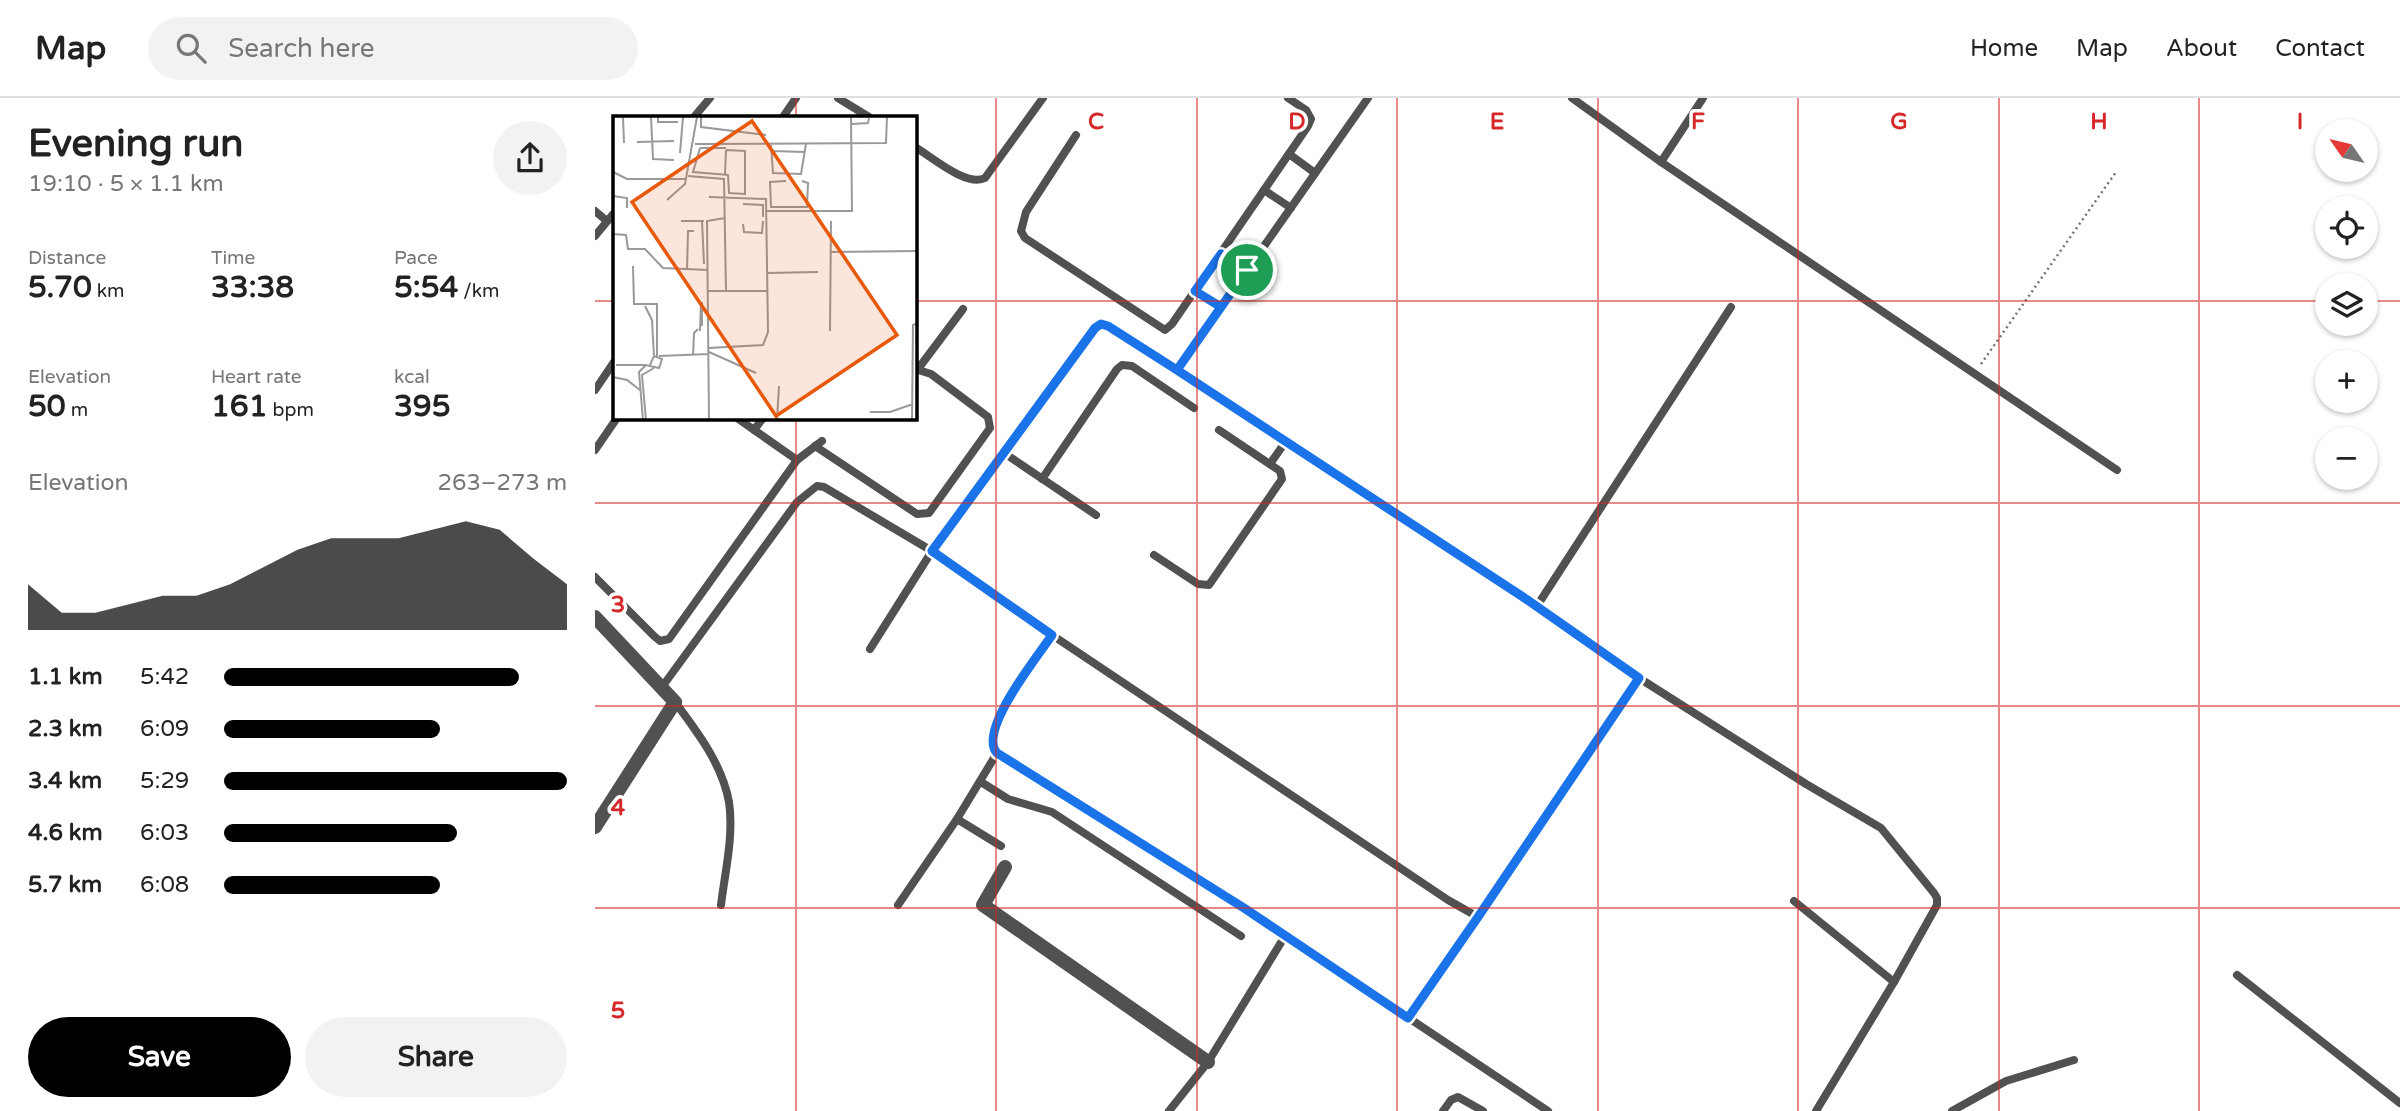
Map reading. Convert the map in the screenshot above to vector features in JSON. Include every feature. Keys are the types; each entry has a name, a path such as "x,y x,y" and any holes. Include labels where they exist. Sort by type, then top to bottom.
{"street":[{"path":"595,617 675,702 595,827"},
{"path":"1005,867 983,905 1208,1062"}],"lane":[{"path":"695,116 710,98"},
{"path":"784,116 796,98"},
{"path":"838,98 851,101 868,116"},
{"path":"917,148 964,177 979,181 985,178 1043,98"},
{"path":"1076,135 1026,212 1021,231 1025,238 1161,329 1168,329 1311,119 1306,110 1288,98"},
{"path":"1177,370 1368,98"},
{"path":"1572,98 1661,162 2117,470"},
{"path":"1661,162 1703,98"},
{"path":"1289,154 1315,173"},
{"path":"1264,190 1291,208"},
{"path":"595,211 607,221"},
{"path":"595,236 613,214"},
{"path":"1221,254 1247,270"},
{"path":"1195,291 1221,307"},
{"path":"1537,606 1731,307"},
{"path":"595,578 660,641 669,639 797,460 818,443 917,514 929,513 990,428 988,417 931,374 917,369 963,309"},
{"path":"870,649 932,551 1004,453 1098,326 1108,326 1537,606 1639,678 1806,784 1881,828 1934,892 1937,901 1935,911 1816,1111"},
{"path":"595,390 613,363"},
{"path":"1042,479 1122,365 1132,366 1194,408"},
{"path":"595,450 616,420"},
{"path":"740,420 797,460"},
{"path":"754,430 762,420"},
{"path":"1154,555 1198,584 1209,584 1282,478 1280,471 1219,430"},
{"path":"1270,464 1286,441"},
{"path":"1004,453 1096,515"},
{"path":"662,687 797,502 817,486 832,491 932,551 1052,635 1448,900 1478,917"},
{"path":"1052,635 998,718 992,737 993,748 997,753 1244,908 1548,1111"},
{"path":"1408,1018 1639,678"},
{"path":"675,702 709,750 723,780 729,803 728,844 721,905"},
{"path":"898,905 982,782 997,753"},
{"path":"982,782 1009,799 1052,811 1241,936"},
{"path":"957,819 1001,846"},
{"path":"1794,901 1894,982"},
{"path":"1169,1111 1208,1062 1285,936"},
{"path":"2237,975 2400,1103"},
{"path":"1952,1111 2007,1081 2074,1059"},
{"path":"1443,1111 1451,1100 1458,1097 1483,1111"}],"path":[{"path":"1974,374 2116,172"}],"route":[{"path":"1247,270 1177,370 1108,326 1101,324 1095,328 932,551 1052,635 998,718 992,737 993,748 997,753 1244,908 1408,1018 1639,678 1526,599 1177,370 1221,307 1195,291 1221,254 1247,270"}]}
